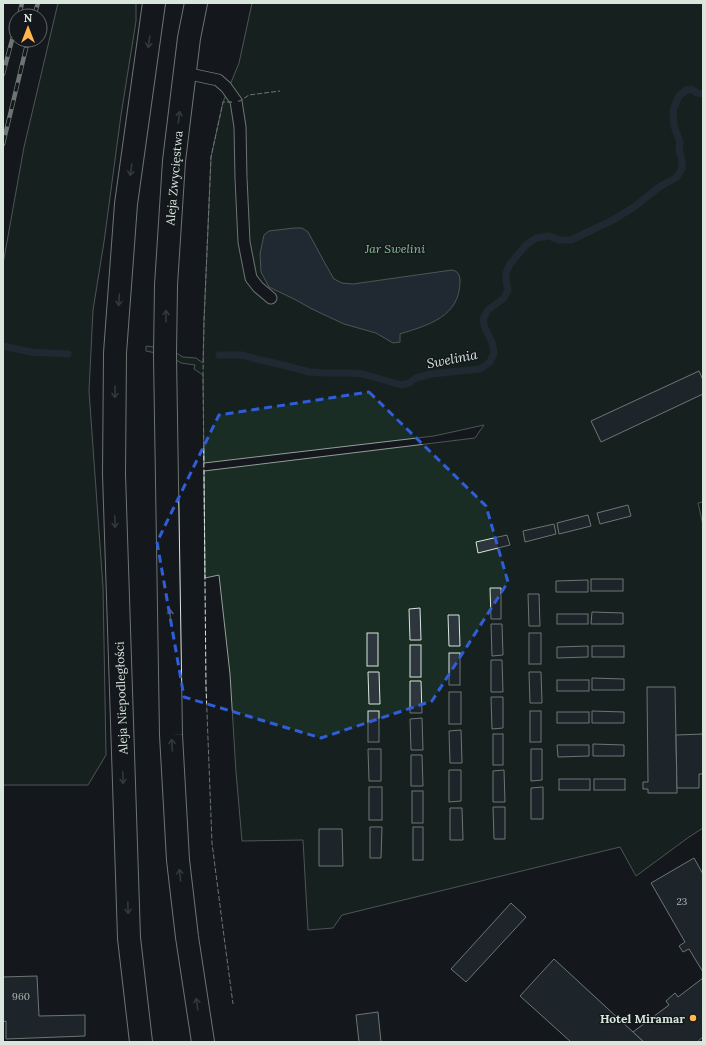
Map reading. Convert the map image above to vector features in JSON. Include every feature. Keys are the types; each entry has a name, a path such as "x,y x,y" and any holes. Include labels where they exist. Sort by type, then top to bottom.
{"main road":[{"name":"Aleja Niepodległości","path":"141,1042 129,938 114,474 115,353 126,204 154,3"},
{"name":"Aleja Zwycięstwa","path":"196,3 185,73 174,161 166,285 165,355 171,727 174,790 178,860 187,937 203,1042"}],"lane":[{"path":"185,73 218,80 226,87 236,102 240,127 244,242 250,278 272,298"}],"highlighted area":[{"path":"369,392 486,506 508,582 432,701 321,738 184,697 157,542 219,415"}],"green space":[{"path":"58,3 136,3 136,21 93,310 89,391 103,587 106,755 88,785 3,785 3,264 24,147"},
{"name":"Jar Swelini","path":"252,3 703,3 703,502 698,503 703,525 703,828 636,876 620,847 342,915 333,928 308,930 303,840 242,841 230,674 219,575 205,578 204,471 475,438 484,425 434,436 204,463 203,375 194,369 195,365 181,363 170,356 146,351 146,346 170,349 183,357 196,358 203,363 211,157 223,102 239,63"}],"water":[{"path":"302,228 308,232 334,279 342,283 353,284 452,270 457,272 460,279 459,293 455,303 440,318 421,327 400,334 400,342 393,343 376,333 344,324 269,287 261,272 260,254 264,235 269,231"}],"building":[{"path":"699,371 703,380 703,394 601,442 591,421"},
{"path":"628,505 631,516 600,524 597,513"},
{"path":"588,515 591,526 559,534 557,523"},
{"path":"554,524 556,534 525,542 523,531"},
{"path":"507,535 510,545 478,553 476,542"},
{"path":"591,579 623,579 623,591 591,591"},
{"path":"588,580 588,592 556,592 556,581"},
{"path":"490,588 501,588 501,619 491,619"},
{"path":"528,594 539,594 540,626 529,626"},
{"path":"420,608 421,640 410,640 409,609"},
{"path":"592,612 623,613 623,624 591,624"},
{"path":"557,614 588,614 588,624 557,624"},
{"path":"448,615 459,615 460,646 449,646"},
{"path":"491,624 502,624 503,655 492,656"},
{"path":"367,633 378,633 378,666 367,666"},
{"path":"529,633 541,633 541,664 529,664"},
{"path":"410,645 421,645 421,677 410,677"},
{"path":"588,646 588,657 557,658 557,647"},
{"path":"592,646 624,646 624,657 592,657"},
{"path":"449,653 460,653 460,685 449,685"},
{"path":"491,660 502,660 503,692 491,692"},
{"path":"368,672 379,672 380,704 369,704"},
{"path":"529,672 541,672 542,703 530,703"},
{"path":"592,678 624,679 624,690 592,690"},
{"path":"557,680 589,680 589,691 557,691"},
{"path":"410,681 421,681 422,713 410,713"},
{"path":"647,687 675,687 677,793 648,793 648,789 643,789 643,782 648,782"},
{"path":"449,692 461,692 461,724 449,724"},
{"path":"491,697 503,697 503,728 492,729"},
{"path":"368,711 379,711 379,742 368,742"},
{"path":"530,711 541,711 541,742 530,742"},
{"path":"592,711 624,712 624,723 592,723"},
{"path":"557,712 589,712 589,723 557,723"},
{"path":"422,718 423,750 411,750 410,719"},
{"path":"461,730 462,763 450,763 449,731"},
{"path":"493,734 503,734 503,765 493,765"},
{"path":"703,734 703,774 699,774 699,788 677,788 676,735"},
{"path":"593,744 624,745 624,756 593,756"},
{"path":"557,745 589,745 589,756 558,757"},
{"path":"368,749 381,749 381,781 369,781"},
{"path":"531,749 542,749 542,780 531,781"},
{"path":"411,755 422,755 423,786 411,786"},
{"path":"449,770 461,770 461,801 449,802"},
{"path":"504,770 505,802 493,802 493,771"},
{"path":"559,779 590,779 590,790 559,790"},
{"path":"594,779 625,779 625,790 594,790"},
{"path":"369,787 382,787 382,820 369,820"},
{"path":"543,787 543,819 531,819 531,788"},
{"path":"412,791 423,791 423,823 412,823"},
{"path":"493,807 505,807 505,839 494,839"},
{"path":"450,808 462,808 463,840 450,840"},
{"path":"370,827 382,827 381,858 370,858"},
{"path":"413,827 423,827 423,860 413,860"},
{"path":"319,829 342,829 343,866 319,866"},
{"path":"694,858 703,874 703,972 689,949 683,952 679,946 685,942 651,883"},
{"path":"511,903 526,917 466,982 451,969"},
{"path":"554,959 644,1042 571,1042 520,996"},
{"path":"37,976 39,1016 85,1015 85,1036 6,1039 6,1021 3,1022 3,977"},
{"path":"703,978 703,1037 697,1042 644,1042 633,1032 669,1005 666,1001 675,993 678,997"},
{"path":"378,1012 381,1042 359,1042 356,1015"}],"waterway":[{"name":"Swelinia","path":"219,355 242,355 309,372 363,374 401,385 409,383 416,378 431,374 480,369 490,362 494,353 492,342 485,328 483,319 488,310 504,298 508,290 506,273 510,264 526,245 536,238 549,236 559,240 571,240 611,221 634,207 659,187 677,177 682,168 682,160 679,151 680,142 674,126 673,110 679,96 686,90 691,89 697,93 703,94"},
{"name":"Swelinia","path":"3,346 31,352 68,354"}],"railway":[{"path":"21,8 22,3"},
{"path":"36,8 38,3"},
{"path":"3,74 10,48"},
{"path":"3,144 26,48"}],"fence":[{"path":"238,101 249,95 280,91"},
{"path":"232,102 223,102 211,157 203,375 206,687 212,843 233,1004"}],"place":[{"name":"Hotel Miramar","path":"693,1018"}]}
